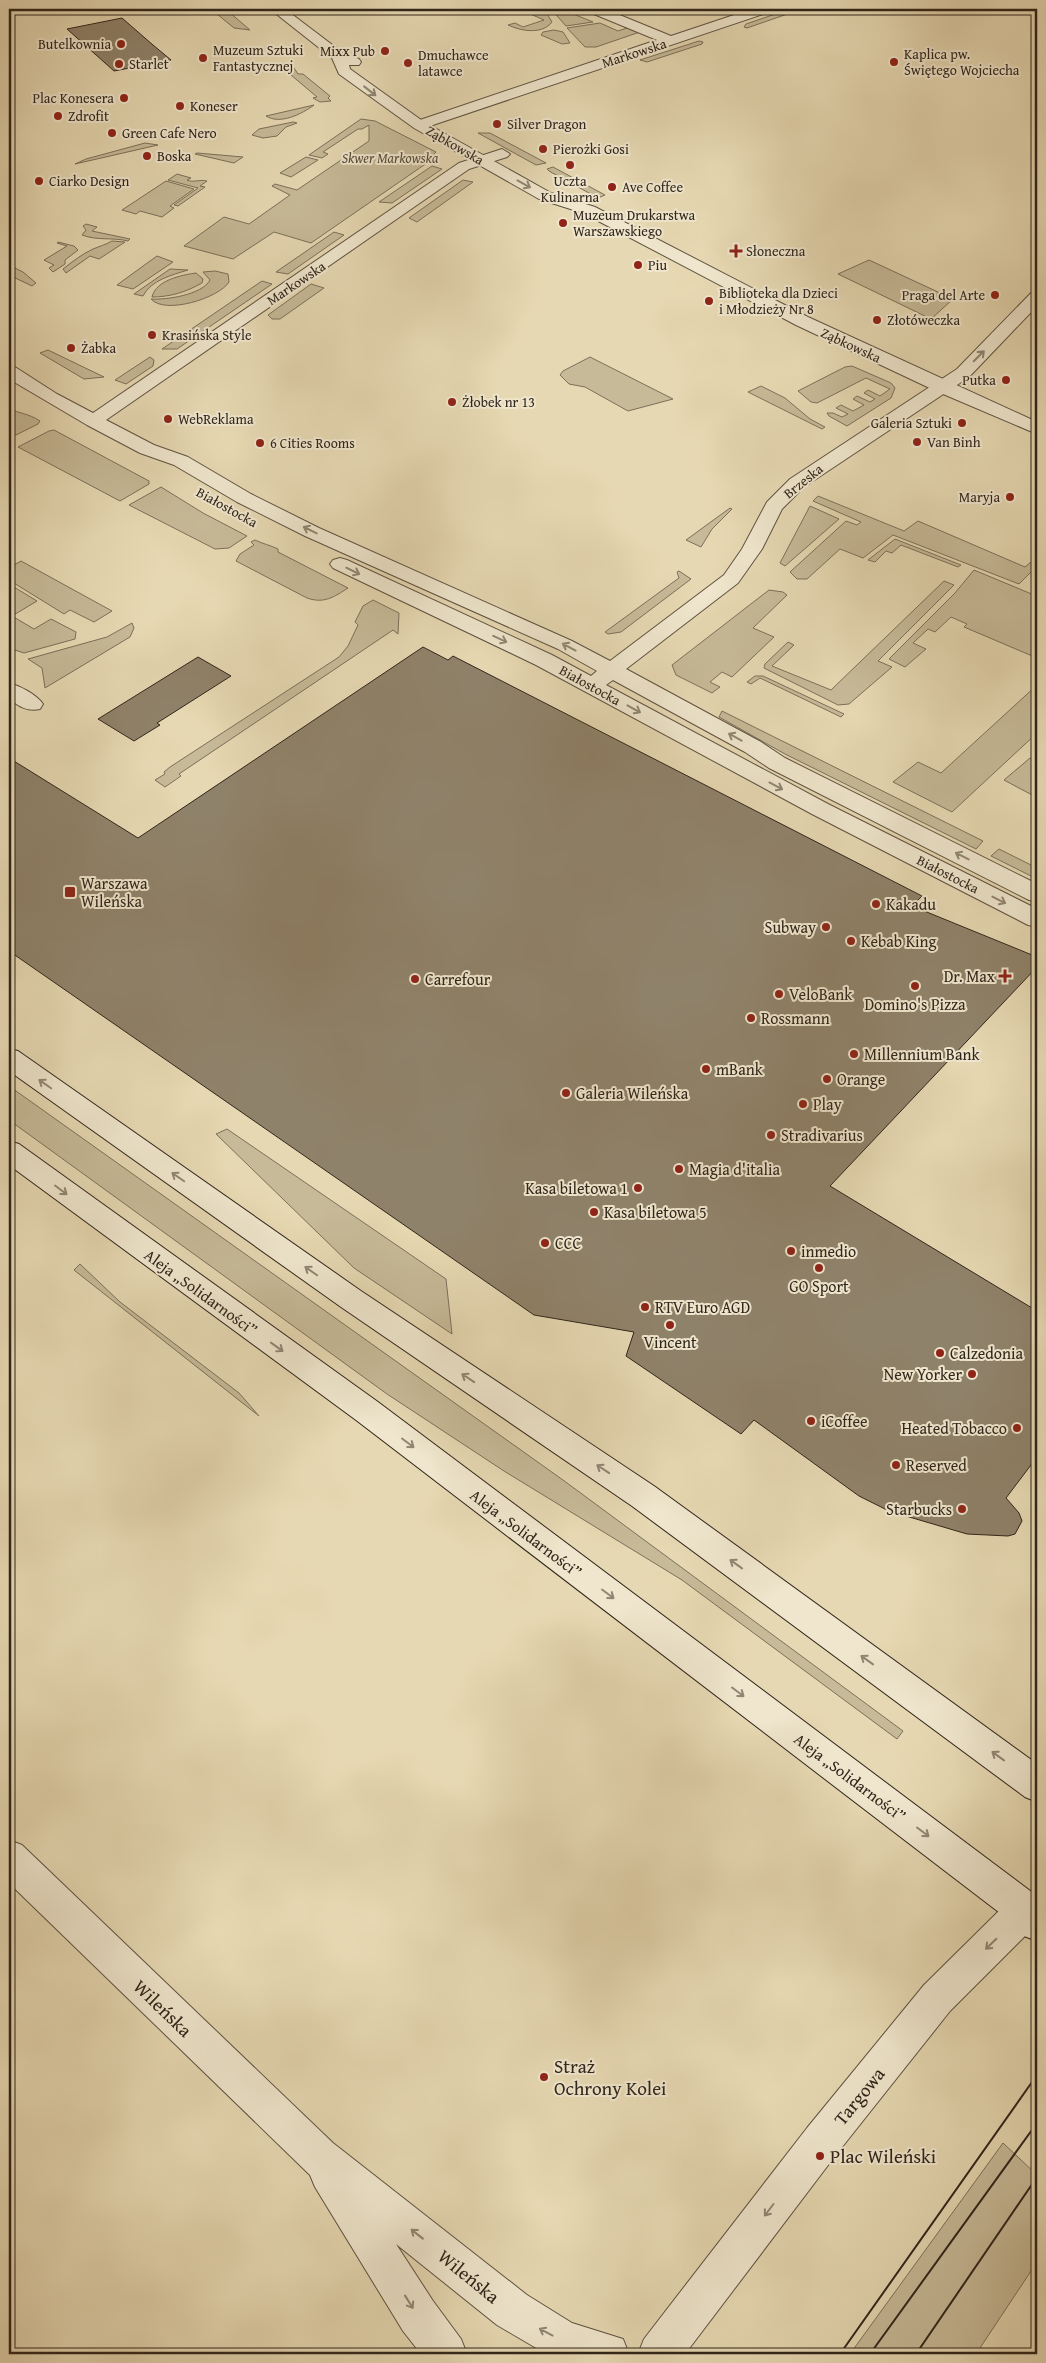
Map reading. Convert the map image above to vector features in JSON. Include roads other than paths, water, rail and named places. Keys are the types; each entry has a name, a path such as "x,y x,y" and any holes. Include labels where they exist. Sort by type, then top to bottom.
{"street":[{"name":"Ząbkowska","path":"277,9 338,56 366,66"},
{"path":"594,9 671,41"},
{"name":"Markowska","path":"419,125 764,9"},
{"name":"Ząbkowska","path":"338,56 344,70 419,125 483,152 545,196 589,210 802,321 942,388 1037,429"},
{"name":"Ząbkowska","path":"423,109 455,128"},
{"name":"Markowska","path":"93,421 483,152 502,154"},
{"name":"Ząbkowska","path":"502,154 518,162"},
{"name":"Ząbkowska","path":"558,184 566,188 589,210"},
{"name":"Brzeska","path":"591,685 731,579 752,550 774,506 796,483 942,388 962,372 1037,297"},
{"name":"Białostocka","path":"9,371 93,421 147,449 181,461 244,498 312,532 565,644 753,747 777,763 1037,894"},
{"name":"Białostocka","path":"147,449 165,471 219,506 544,660 811,805 1037,920"},
{"path":"9,690 32,704"},
{"path":"9,1058 351,1299 643,1496 1037,1785"},
{"name":"Aleja „Solidarności”","path":"9,1151 367,1411 1035,1911"},
{"name":"Wileńska","path":"9,1858 319,2157 512,2310 545,2333 587,2350 608,2354"},
{"name":"Targowa","path":"659,2354 821,2142 937,1998 1035,1911"},
{"name":"Wileńska","path":"319,2157 418,2316 446,2354"}],"tram line":[{"path":"840,2354 1037,2075"},
{"path":"870,2354 1037,2123"},
{"path":"916,2354 1037,2177"}],"place":[{"name":"Butelkownia","path":"121,44"},
{"name":"Mixx Pub","path":"385,51"},
{"name":"Muzeum Sztuki Fantastycznej","path":"203,58"},
{"name":"Kaplica pw. Świętego Wojciecha","path":"894,62"},
{"name":"Dmuchawce latawce","path":"408,63"},
{"name":"Starlet","path":"119,64"},
{"name":"Plac Konesera","path":"124,98"},
{"name":"Koneser","path":"180,106"},
{"name":"Zdrofit","path":"58,116"},
{"name":"Silver Dragon","path":"497,124"},
{"name":"Green Cafe Nero","path":"112,133"},
{"name":"Pierożki Gosi","path":"543,149"},
{"name":"Boska","path":"147,156"},
{"name":"Uczta Kulinarna","path":"570,165"},
{"name":"Ciarko Design","path":"39,181"},
{"name":"Ave Coffee","path":"612,187"},
{"name":"Muzeum Drukarstwa Warszawskiego","path":"563,223"},
{"name":"Słoneczna","path":"736,251"},
{"name":"Piu","path":"638,265"},
{"name":"Praga del Arte","path":"995,295"},
{"name":"Biblioteka dla Dzieci i Młodzieży Nr 8","path":"709,301"},
{"name":"Złotóweczka","path":"877,320"},
{"name":"Krasińska Style","path":"152,335"},
{"name":"Żabka","path":"71,348"},
{"name":"Putka","path":"1006,380"},
{"name":"Żłobek nr 13","path":"452,402"},
{"name":"WebReklama","path":"168,419"},
{"name":"Galeria Sztuki","path":"962,423"},
{"name":"Van Binh","path":"917,442"},
{"name":"6 Cities Rooms","path":"260,443"},
{"name":"Maryja","path":"1010,497"},
{"name":"Warszawa Wileńska","path":"70,892"},
{"name":"Kakadu","path":"876,904"},
{"name":"Subway","path":"826,927"},
{"name":"Kebab King","path":"851,941"},
{"name":"Dr. Max","path":"1005,976"},
{"name":"Carrefour","path":"415,979"},
{"name":"Domino's Pizza","path":"915,986"},
{"name":"VeloBank","path":"779,994"},
{"name":"Rossmann","path":"751,1018"},
{"name":"Millennium Bank","path":"854,1054"},
{"name":"mBank","path":"706,1069"},
{"name":"Orange","path":"827,1079"},
{"name":"Galeria Wileńska","path":"566,1093"},
{"name":"Play","path":"803,1104"},
{"name":"Stradivarius","path":"771,1135"},
{"name":"Magia d'italia","path":"679,1169"},
{"name":"Kasa biletowa 1","path":"638,1188"},
{"name":"Kasa biletowa 5","path":"594,1212"},
{"name":"CCC","path":"545,1243"},
{"name":"inmedio","path":"791,1251"},
{"name":"GO Sport","path":"819,1268"},
{"name":"RTV Euro AGD","path":"645,1307"},
{"name":"Vincent","path":"670,1325"},
{"name":"Calzedonia","path":"940,1353"},
{"name":"New Yorker","path":"972,1374"},
{"name":"iCoffee","path":"811,1421"},
{"name":"Heated Tobacco","path":"1017,1428"},
{"name":"Reserved","path":"896,1465"},
{"name":"Starbucks","path":"962,1509"},
{"name":"Straż Ochrony Kolei","path":"544,2077"},
{"name":"Plac Wileński","path":"820,2156"}],"park label":[{"name":"Skwer Markowska","path":"390,158"}]}
